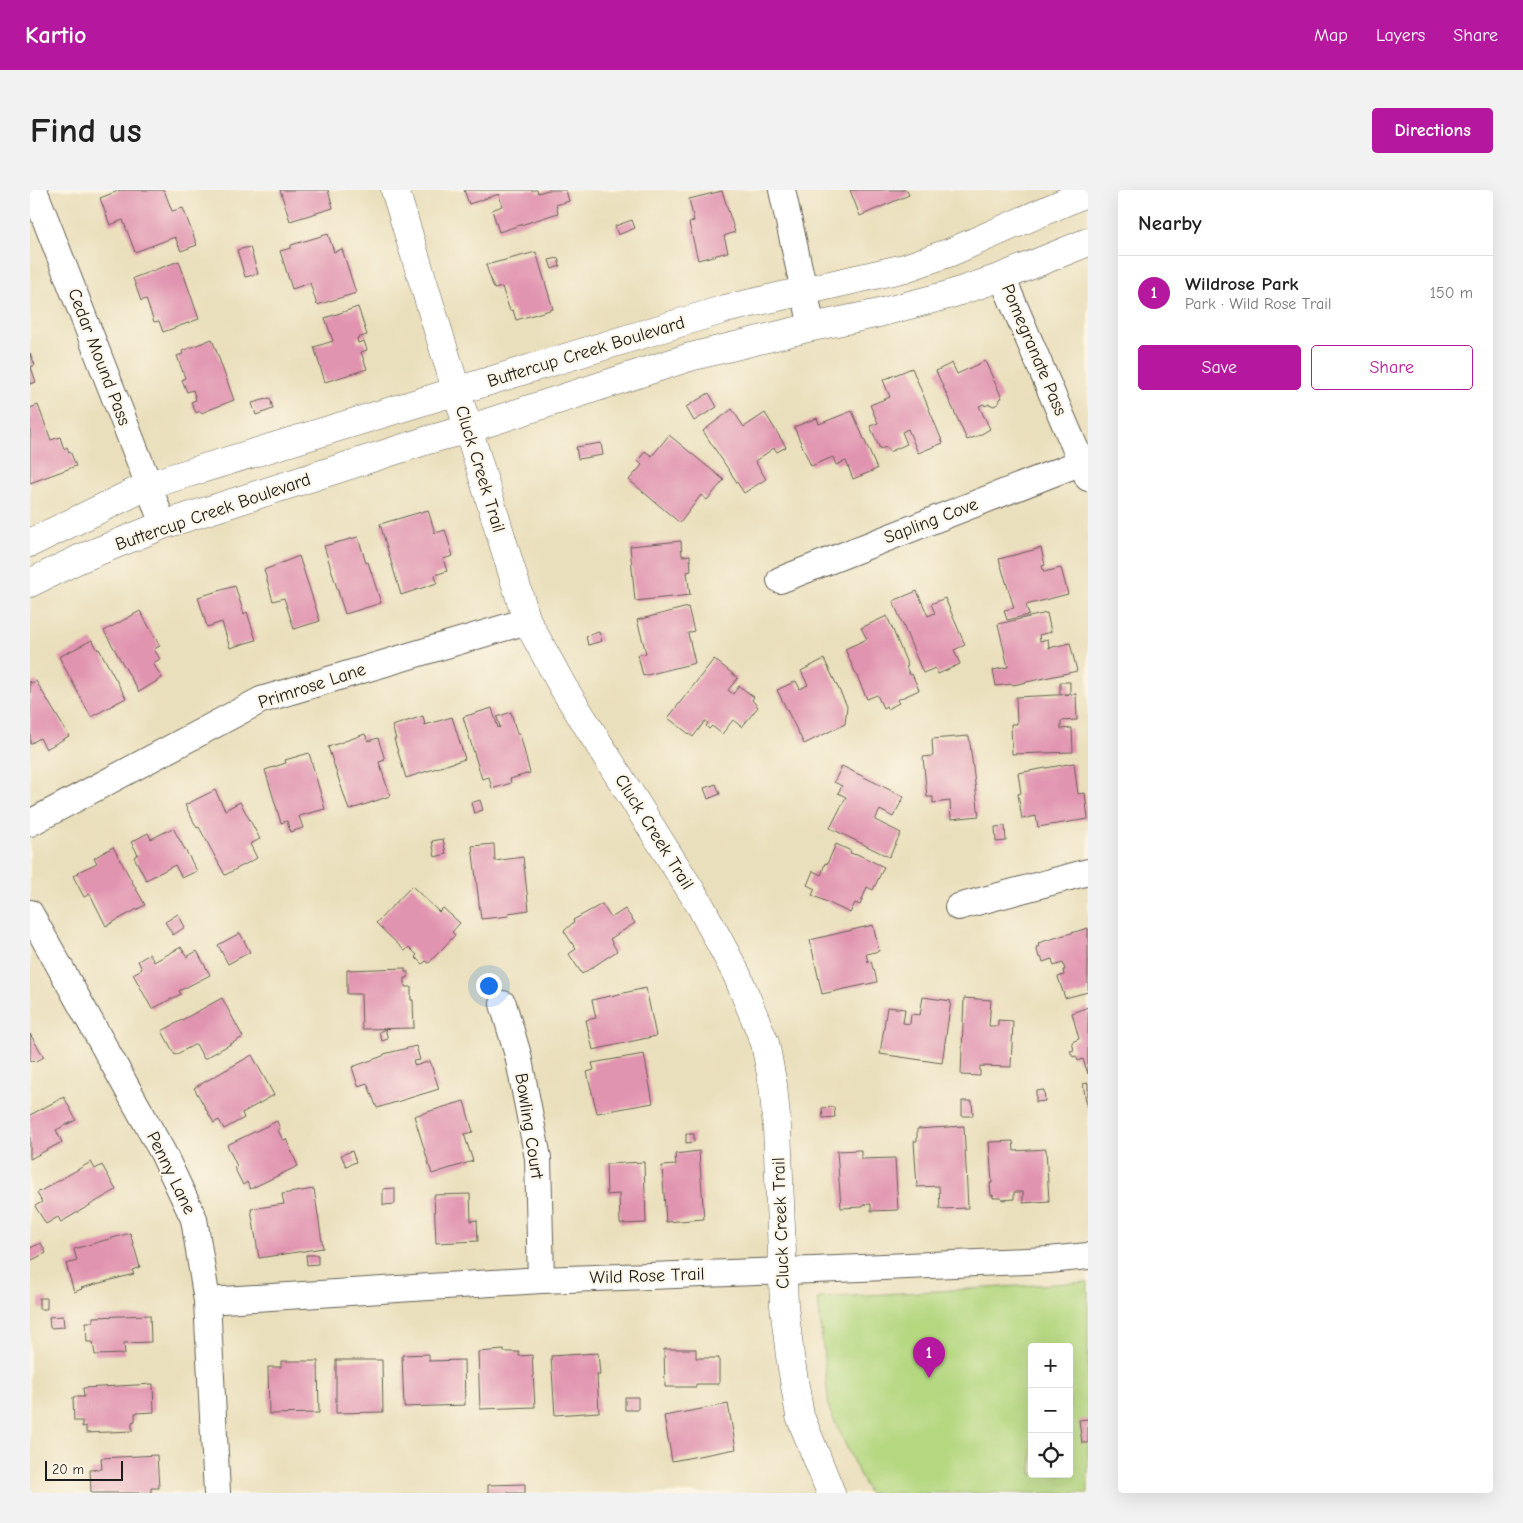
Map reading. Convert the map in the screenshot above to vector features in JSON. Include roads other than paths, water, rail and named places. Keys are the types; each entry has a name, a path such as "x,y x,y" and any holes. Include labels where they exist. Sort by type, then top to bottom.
{"street":[{"name":"Cedar Mound Pass","path":"34,190 163,525"},
{"name":"Cluck Creek Trail","path":"395,190 527,621 563,687 700,905 737,975 765,1043 773,1085 777,1127 784,1305 790,1356 800,1416 830,1493"},
{"path":"782,190 812,326"},
{"name":"Buttercup Creek Boulevard","path":"30,543 149,485 725,309 905,268 951,252 1088,192"},
{"name":"Buttercup Creek Boulevard","path":"30,584 79,559 163,525 690,357 812,326 948,295 1088,242"},
{"name":"Pomegranate Pass","path":"1002,276 1085,470"},
{"name":"Sapling Cove","path":"780,580 1085,470"},
{"name":"Primrose Lane","path":"30,822 261,700 527,621"},
{"path":"958,907 1088,872"},
{"name":"Penny Lane","path":"30,913 163,1153 194,1219 207,1301 217,1493"},
{"name":"Bowling Court","path":"503,1004 518,1055 538,1158 541,1280"},
{"name":"Wild Rose Trail","path":"207,1301 541,1280 1039,1260 1088,1256"}],"place":[{"name":"Wildrose Park","path":"929,1378"}]}
